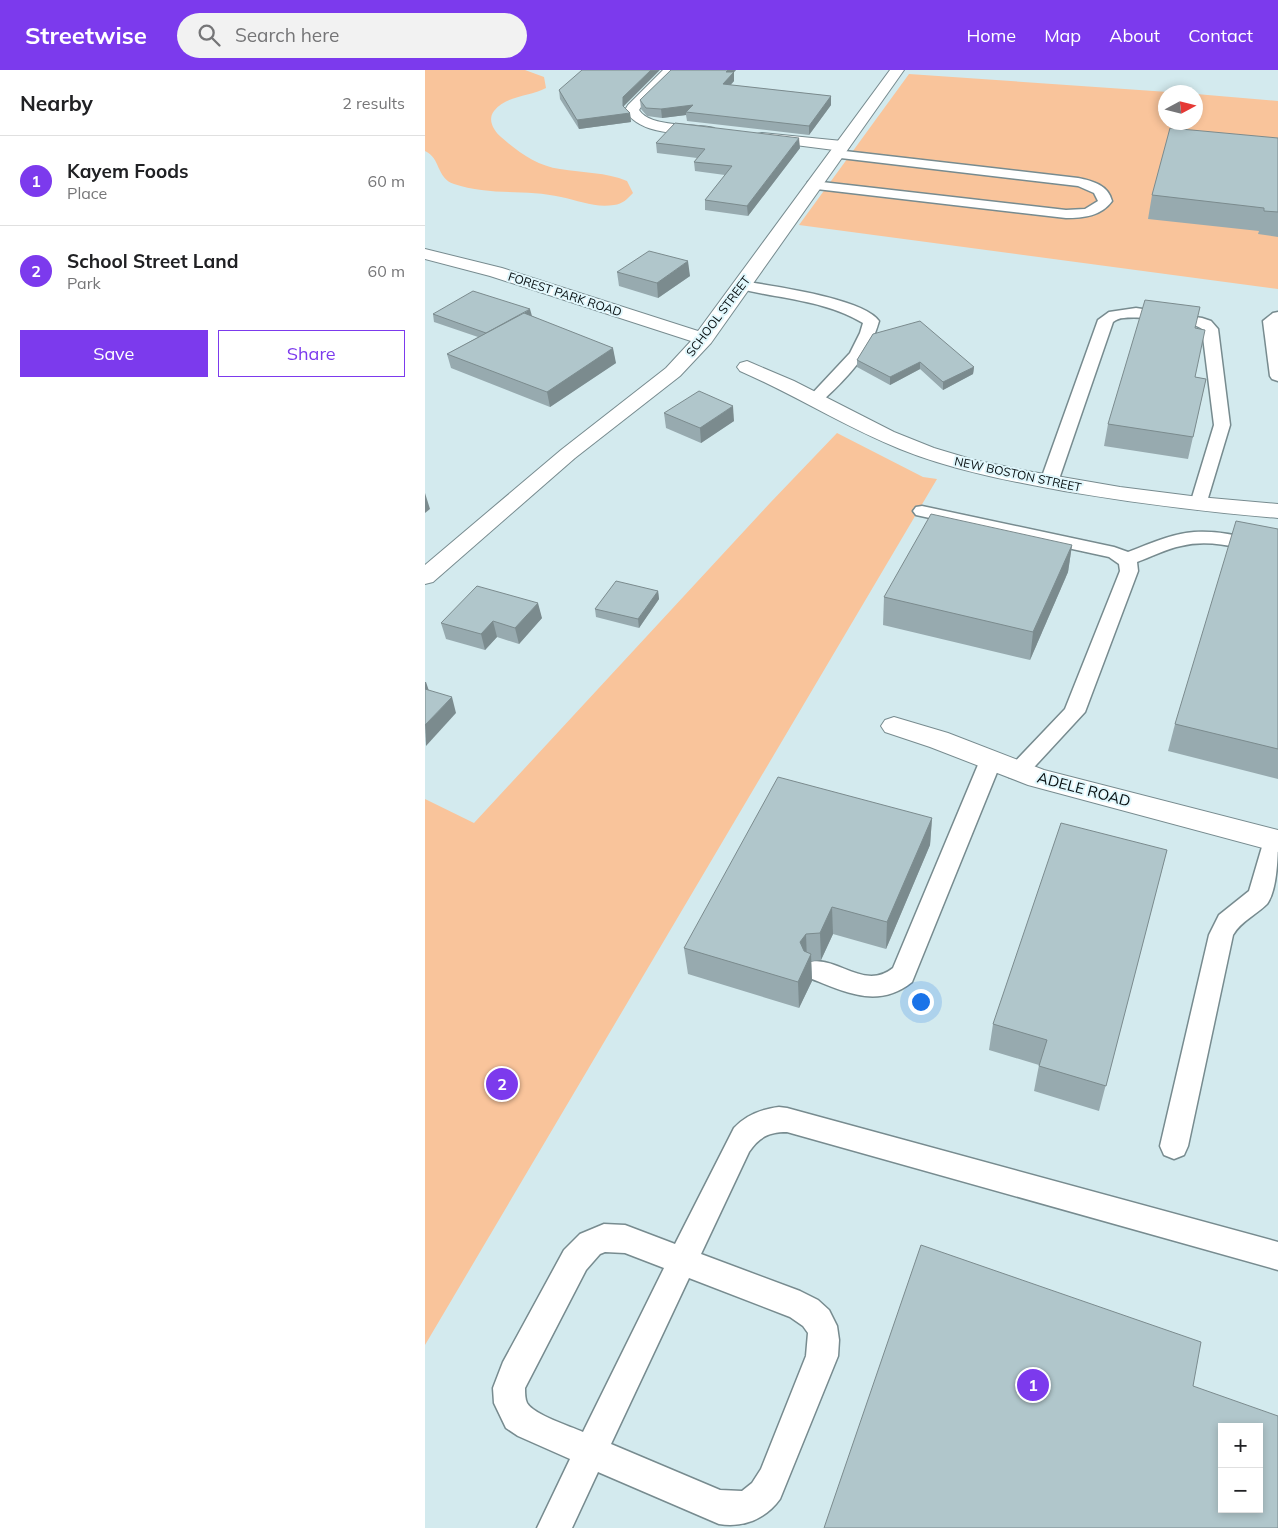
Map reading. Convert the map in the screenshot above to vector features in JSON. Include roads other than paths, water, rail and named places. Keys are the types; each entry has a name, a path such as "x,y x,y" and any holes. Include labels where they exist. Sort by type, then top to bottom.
{"street":[{"path":"671,70 635,104 631,110 634,116 641,121 653,124 727,133"},
{"name":"SCHOOL STREET","path":"425,577 568,454 673,372 703,339 897,70"},
{"path":"746,135 839,150"},
{"name":"FOREST PARK ROAD","path":"425,254 505,275 703,339"},
{"name":"NEW BOSTON STREET","path":"747,367 877,431 923,450 998,472 1049,482 1199,504 1278,511"},
{"name":"ADELE ROAD","path":"894,726 1017,770 1277,840"}],"lane":[{"path":"813,185 1066,214 1092,211 1099,208 1105,201 1104,195 1097,188 1078,182 839,150"},
{"path":"742,285 827,302 851,309 871,321 868,335 846,369 815,399"},
{"path":"1049,482 1106,320 1116,314 1132,312 1197,321 1206,324 1210,329 1222,414 1221,430 1199,504"},
{"path":"1278,316 1271,321 1278,376"},
{"path":"922,511 1114,553 1126,560 1129,565 1129,571 1074,712 1017,770"},
{"path":"1126,560 1171,543 1191,538 1219,539 1278,551"},
{"path":"816,970 872,987 890,985 903,975 991,760"},
{"path":"1173,1146 1223,929 1228,922 1260,896 1277,840"},
{"path":"554,1528 742,1139 752,1128 761,1123 776,1119 787,1120 1278,1256"},
{"path":"604,1238 618,1238 683,1261 800,1306 813,1314 821,1326 824,1341 822,1356 773,1480 764,1495 751,1505 735,1509 727,1508 529,1425 517,1417 509,1396 514,1372 575,1260 590,1244 604,1238"}],"place":[{"name":"School Street Land","path":"502,1084"},
{"name":"Kayem Foods","path":"1033,1385"}]}
